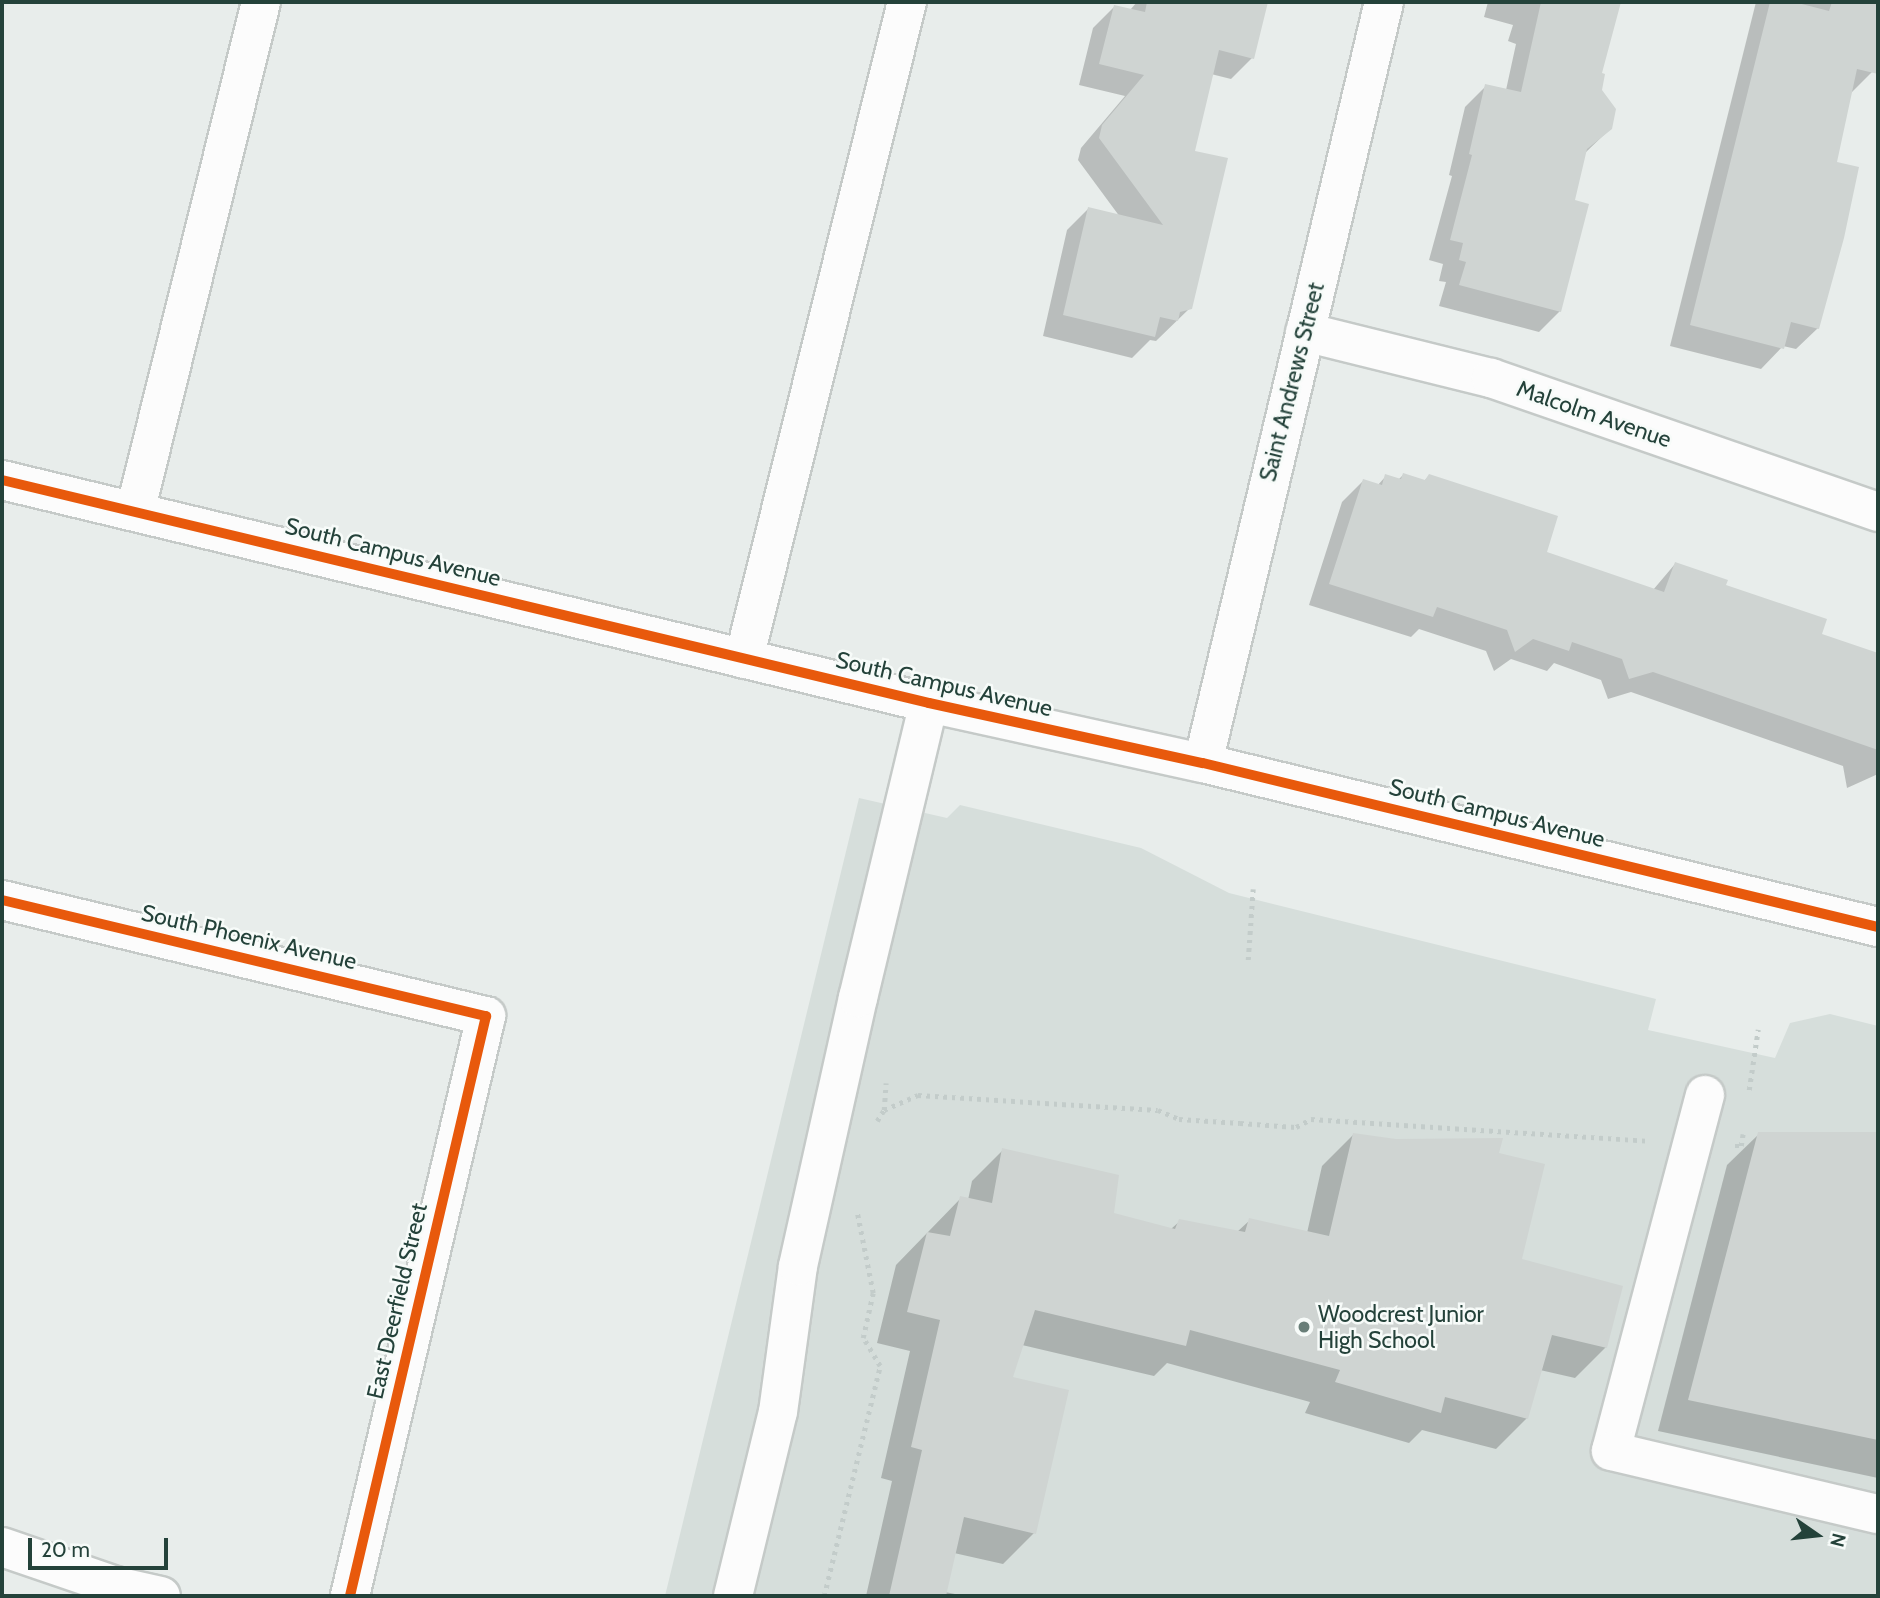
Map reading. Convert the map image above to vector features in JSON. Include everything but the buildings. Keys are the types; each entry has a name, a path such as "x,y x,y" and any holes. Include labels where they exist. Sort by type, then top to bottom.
{"street":[{"path":"135,512 261,2"},
{"path":"744,659 907,2"},
{"name":"Saint Andrews Street","path":"1203,762 1384,2"},
{"name":"Malcolm Avenue","path":"1305,332 1491,378 1878,512"},
{"name":"South Campus Avenue","path":"2,480 929,703 1203,762 1878,927"},
{"path":"733,1596 778,1412 804,1240 929,703"},
{"name":"South Phoenix Avenue","path":"2,900 486,1016"},
{"name":"East Deerfield Street","path":"350,1596 486,1016"},
{"path":"1705,1095 1611,1451 1878,1514"},
{"path":"2,1547 117,1586 161,1596"}],"path":[{"path":"1248,960 1254,889"},
{"path":"1749,1095 1758,1030"},
{"path":"871,1132 884,1110 887,1074"},
{"path":"884,1110 918,1095 1158,1110 1179,1119 1296,1127 1311,1119 1741,1146 1745,1121"},
{"path":"824,1596 880,1366 863,1338 873,1293 855,1203"}],"shaded area":[{"name":"Woodcrest Junior High School","path":"859,798 947,818 960,805 1141,848 1229,893 1656,999 1648,1030 1775,1058 1790,1023 1830,1014 1878,1026 1878,1596 665,1596"}],"cycle path":[{"path":"2,480 929,703 1203,763 1878,927"},
{"path":"2,900 486,1016 350,1596"}],"place":[{"name":"Woodcrest Junior High School","path":"1304,1327"}]}
